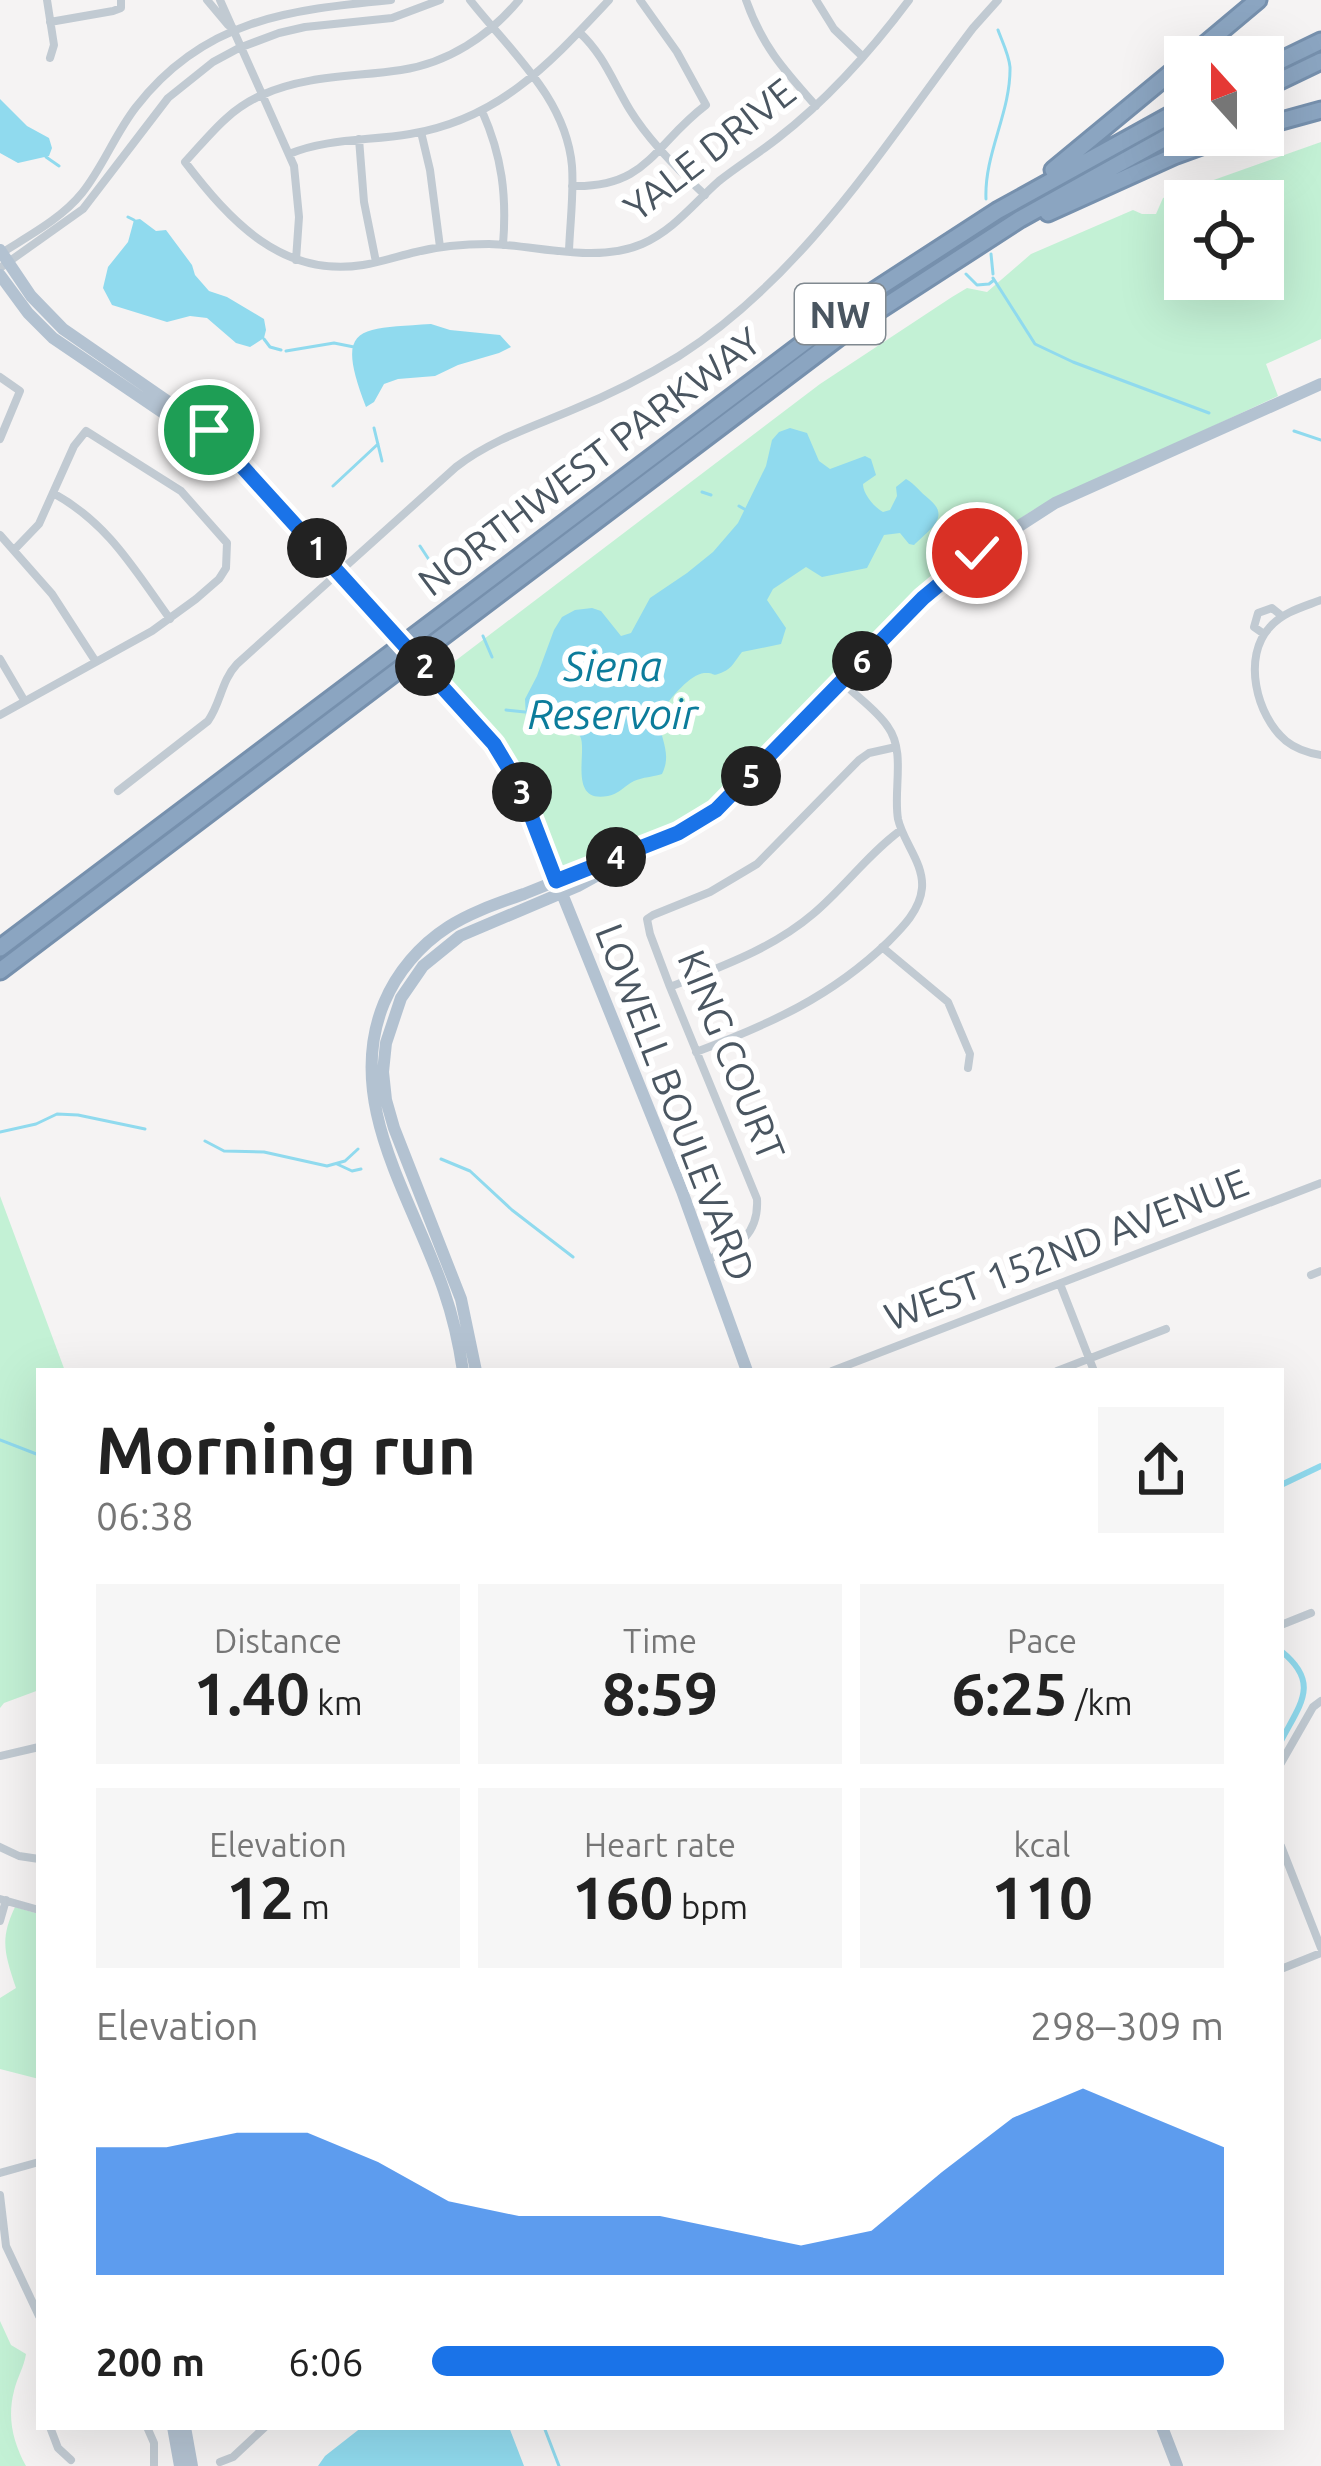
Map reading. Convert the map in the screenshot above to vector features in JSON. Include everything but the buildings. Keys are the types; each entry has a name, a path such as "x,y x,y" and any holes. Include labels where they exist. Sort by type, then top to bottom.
{"highway":[{"path":"1215,36 1258,0"},
{"path":"1284,59 1321,41"},
{"path":"1284,79 1321,61"},
{"path":"997,211 1164,79"},
{"path":"1284,120 1321,110"},
{"name":"NORTHWEST PARKWAY","path":"0,948 817,331 997,211 1164,119"},
{"name":"NORTHWEST PARKWAY","path":"0,971 789,373 959,256 1164,139"},
{"path":"959,256 1179,156"}],"main road":[{"name":"LOWELL BOULEVARD","path":"2,260 28,314 70,352 239,462 504,758 520,787 667,1151 746,1368"},
{"path":"476,1368 458,1290 388,1109 383,1072 393,1015 423,966 477,927 678,833 728,800 938,585 1023,521 1098,482 1321,384"},
{"path":"462,1368 444,1288 375,1111 370,1068 374,1034 397,979 431,940 463,919 559,887"},
{"path":"174,2430 181,2466"},
{"path":"186,2430 192,2466"},
{"path":"1163,2430 1177,2466"}],"street":[{"path":"47,0 54,45 50,58"},
{"path":"50,22 112,11 121,8 121,0"},
{"path":"207,0 230,28"},
{"path":"220,0 290,154 298,187 296,260"},
{"path":"2,260 85,190 148,92 230,28 298,10 391,0"},
{"path":"2,260 83,209 168,98 203,68 239,47 305,27 409,14 440,0"},
{"path":"470,0 534,77 563,124 571,159 568,251"},
{"path":"262,95 314,80 421,66 492,28 519,0"},
{"path":"290,154 323,143 422,132 482,111 534,77 609,0"},
{"path":"572,187 619,182 636,172 706,105 640,0"},
{"path":"746,0 775,60 816,106"},
{"path":"816,0 842,39 862,56"},
{"name":"YALE DRIVE","path":"262,95 216,125 185,162 234,220 269,248 296,260 341,267 440,248 503,244 609,251 641,244 671,227 816,106 885,32 908,0"},
{"path":"118,790 208,721 231,671 473,454 646,375 698,343 756,297 822,227 995,0"},
{"path":"579,32 611,72 627,106 705,195"},
{"path":"482,111 503,171 503,244"},
{"path":"422,132 440,248"},
{"path":"358,140 376,262"},
{"path":"0,377 20,392 0,439"},
{"path":"0,715 170,619 226,568 226,543 197,508 175,487 86,431 74,446 39,524 14,550"},
{"path":"53,493 90,516 113,539 170,619"},
{"path":"0,535 66,613 96,662"},
{"path":"1321,600 1282,616 1264,634 1255,653 1254,672 1270,720 1287,742 1321,755"},
{"path":"1264,634 1254,627 1258,613 1272,608 1282,616"},
{"path":"0,658 24,700"},
{"path":"696,1052 775,1021 845,979 907,922 922,895 922,879 896,807 896,747 889,728 842,682"},
{"name":"KING COURT","path":"707,1260 740,1245 749,1235 758,1214 754,1188 647,920 710,892 757,864 859,760 896,747"},
{"path":"670,987 746,956 792,929 901,830"},
{"path":"882,947 947,1003 970,1054 968,1068"},
{"name":"WEST 152ND AVENUE","path":"843,1368 1321,1183"},
{"path":"1060,1284 1093,1368"},
{"path":"1064,1368 1166,1329"},
{"path":"1284,1623 1311,1613"},
{"path":"1284,1758 1321,1701"},
{"path":"0,1756 36,1749"},
{"path":"0,1847 36,1859"},
{"path":"1284,1854 1321,1950 1284,1968"},
{"path":"0,1921 3,1899 36,1909"},
{"path":"0,2173 36,2159"},
{"path":"0,2195 5,2258 36,2310"},
{"path":"26,2290 36,2285"},
{"path":"51,2430 58,2449 71,2461"},
{"path":"149,2430 154,2466"},
{"path":"220,2462 233,2457 263,2430"}],"green space":[{"path":"1321,142 1321,339 1266,364 1278,396 1033,510 963,557 910,604 712,807 692,821 575,866 563,868 557,863 512,758 442,671 820,384 952,297 967,288 987,292 1031,254 1133,210 1156,214 1164,198 1164,300 1284,300 1284,180 1214,180"},
{"path":"0,1196 64,1368 36,1368 36,1691 0,1708"},
{"path":"15,1907 36,1913 36,2078 0,2069 0,1998 16,1988 5,1946"},
{"path":"0,2321 11,2345 26,2354 11,2420 26,2466 0,2466"}],"water":[{"path":"0,99 27,126 49,138 49,156 18,163 0,153"},
{"path":"134,220 156,231 166,230 209,291 264,319 264,338 250,347 236,343 207,318 190,316 167,322 112,305 103,288 108,267 128,242"},
{"path":"431,324 500,335 511,347 435,376 384,384 366,407 352,360 359,336 386,327"},
{"name":"Siena Reservoir","path":"790,428 807,433 819,461 830,469 865,456 871,459 876,475 863,488 883,512 890,510 896,487 906,479 935,505 936,523 914,545 900,533 884,535 867,568 822,577 806,567 773,589 767,600 786,628 781,644 742,652 726,671 699,674 676,693 660,718 666,756 662,774 634,781 608,796 587,792 578,733 564,724 540,725 526,719 525,699 554,630 562,617 592,608 601,611 621,636 631,633 650,598 713,552 738,523 766,466 772,440"},
{"path":"358,2430 510,2430 524,2466 318,2466"}],"waterway":[{"path":"986,199 1009,84 1009,62 998,30"},
{"path":"46,157 59,166"},
{"path":"128,217 134,220"},
{"path":"991,254 993,274"},
{"path":"966,274 977,285 994,280"},
{"path":"993,278 1035,344 1209,413"},
{"path":"264,339 281,350"},
{"path":"286,351 334,343 354,347"},
{"path":"374,428 382,461"},
{"path":"1294,431 1321,440"},
{"path":"333,486 378,444"},
{"path":"702,492 711,495"},
{"path":"739,506 746,510"},
{"path":"420,546 441,578"},
{"path":"483,636 492,657"},
{"path":"506,710 525,712"},
{"path":"0,1132 57,1114 145,1129"},
{"path":"205,1141 224,1151 264,1152 327,1166 345,1161 358,1149"},
{"path":"441,1159 470,1171 573,1257"},
{"path":"337,1164 352,1171 361,1169"},
{"path":"0,1440 36,1454"},
{"path":"1284,1484 1321,1466"},
{"path":"1284,1654 1301,1673 1304,1684 1300,1705 1284,1735"},
{"path":"545,2430 559,2466"}],"route":[{"path":"209,430 494,744 520,787 556,881 678,833 716,810 923,598 977,553"}]}
